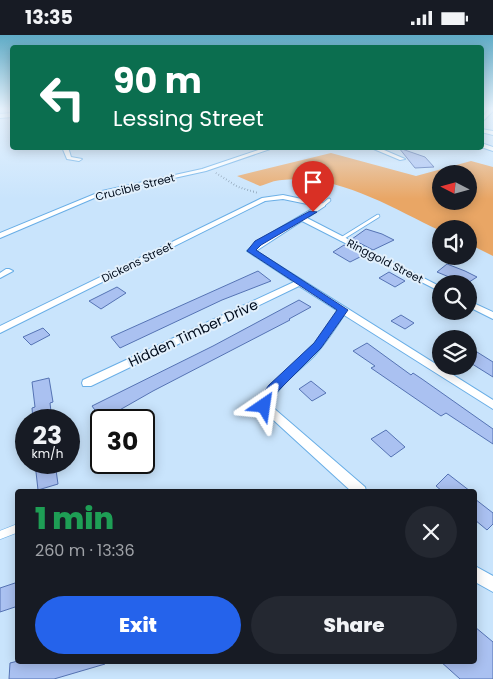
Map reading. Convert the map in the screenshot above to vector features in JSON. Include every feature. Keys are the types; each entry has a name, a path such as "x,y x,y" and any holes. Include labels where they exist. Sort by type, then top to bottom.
{"street":[{"path":"66,150 69,158 79,159"},
{"name":"Crucible Street","path":"0,236 104,192 209,168 265,150"},
{"path":"379,150 402,159"},
{"path":"274,197 326,203 303,219 258,243 251,251 493,405"},
{"name":"Dickens Street","path":"0,330 264,199 274,197"},
{"name":"Ringgold Street","path":"303,219 432,285"},
{"path":"0,276 10,271"},
{"name":"Hidden Timber Drive","path":"87,383 300,282"},
{"path":"477,308 493,316"},
{"path":"343,310 318,346 267,396 264,406 358,489"},
{"path":"477,574 493,585"}],"lane":[{"path":"341,239 378,216"},
{"path":"0,535 15,529"}],"path":[{"path":"209,168 238,187 274,197"}],"shaded area":[{"path":"331,153 416,176 432,172 432,210 478,210 478,165 456,165 471,161 493,167 493,256 477,248 477,220 432,220 432,227 384,203 345,187 324,182 279,180 260,186 237,176"}],"building":[{"path":"401,150 425,157 432,167 415,168"},
{"path":"366,229 394,240 373,250 352,239"},
{"path":"344,245 364,255 350,262 333,252"},
{"path":"446,265 450,265 473,275 444,275 437,272"},
{"path":"258,271 271,281 222,300 120,348 111,337"},
{"path":"389,272 405,281 395,287 379,278"},
{"path":"117,287 126,293 101,309 89,301"},
{"path":"299,300 311,307 290,320 121,409 94,409 92,406 213,346"},
{"path":"401,315 414,323 405,329 391,321"},
{"path":"43,328 50,335 31,345 23,337"},
{"path":"367,343 411,375 413,373 493,429 493,444 446,413 441,416 371,368 375,366 353,351"},
{"path":"477,352 493,362 493,377 477,367"},
{"path":"49,378 53,402 50,403 51,409 32,409 35,407 32,382"},
{"path":"311,381 326,393 312,401 299,389"},
{"path":"386,430 405,447 391,457 371,439"},
{"path":"36,474 57,474 58,484 38,489"},
{"path":"448,474 467,489 440,489 436,486"},
{"path":"477,501 493,513 493,524 487,530 477,522"},
{"path":"15,583 15,607 0,612 0,588"},
{"path":"477,629 493,642 493,679 460,679 443,664 477,664"},
{"path":"10,663 105,664 54,679 9,679"}],"route":[{"path":"264,406 267,396 318,346 343,310 251,251 252,247 258,243 313,212"}]}
